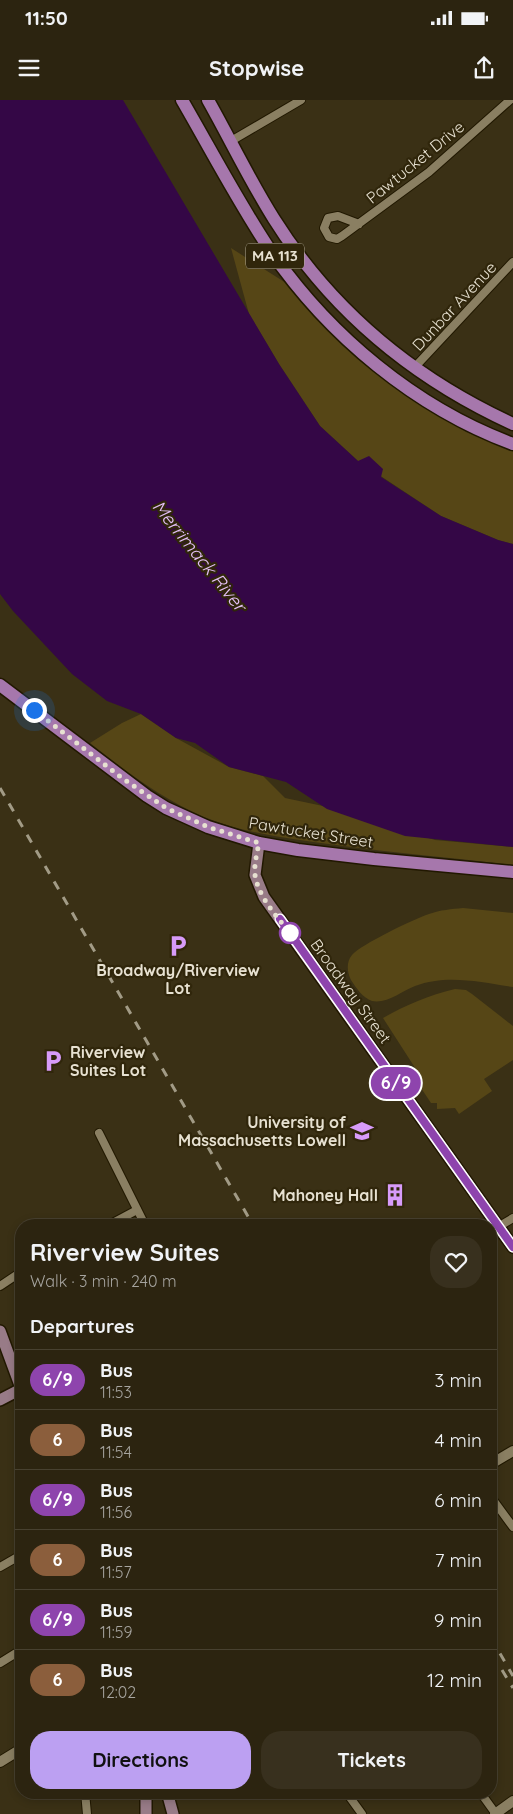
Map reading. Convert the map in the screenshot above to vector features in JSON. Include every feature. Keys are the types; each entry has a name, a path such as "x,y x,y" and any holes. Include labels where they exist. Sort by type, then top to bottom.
{"main road":[{"name":"MA 113","path":"182,100 270,250 288,275 327,319 374,362 418,395 469,424 513,444"},
{"name":"MA 113","path":"208,100 274,220 318,279 352,317 414,368 448,391 478,408 512,421"},
{"name":"Pawtucket Street","path":"0,685 153,800 208,827 259,843 336,854 513,872"},
{"name":"Broadway Street","path":"259,843 255,875 264,897 492,1219"},
{"name":"Broadway Street","path":"498,1227 513,1247"},
{"path":"0,1331 15,1372"},
{"path":"0,1400 15,1392"},
{"path":"146,1799 146,1814"}],"street":[{"path":"232,142 302,100"},
{"name":"Pawtucket Drive","path":"359,224 429,172 510,100"},
{"name":"Dunbar Avenue","path":"414,368 513,262"},
{"path":"100,1133 142,1219"},
{"path":"120,1219 137,1210"},
{"path":"498,1227 513,1218"},
{"path":"0,1286 15,1276"},
{"path":"497,1460 513,1451"},
{"path":"497,1505 513,1527"},
{"path":"0,1567 15,1558"},
{"path":"0,1663 15,1654"},
{"path":"0,1762 15,1753"},
{"path":"86,1799 87,1814"},
{"path":"351,1799 362,1814"},
{"path":"485,1799 496,1814 513,1801"}],"shaded area":[{"path":"231,248 286,283 337,338 383,378 466,432 513,451 513,544 498,540 441,516 358,461 320,426 249,314"},
{"path":"141,714 176,738 229,767 263,776 285,798 323,806 435,840 513,847 513,865 380,851 286,838 236,828 204,817 159,793 130,774 90,743 122,723"},
{"path":"463,908 513,913 513,987 476,981 439,980 415,986 383,1001 369,1000 357,989 351,980 348,967 350,958 357,951 389,932 422,916"},
{"path":"455,989 466,990 513,1026 513,1060 484,1079 492,1091 459,1114 455,1108 437,1109 437,1103 431,1103 415,1079 419,1074 383,1018 418,1001"}],"water":[{"name":"Merrimack River","path":"0,100 123,100 279,364 320,426 358,461 369,456 383,469 381,477 441,516 498,540 513,544 513,847 405,836 327,809 286,782 229,767 195,743 176,738 141,714 107,701 72,674 13,611 0,594"}],"railway":[{"path":"0,788 250,1219"},
{"path":"497,1648 513,1676"},
{"path":"502,1670 513,1688"}],"bus line":[{"name":"6/9","path":"280,919 493,1219"},
{"name":"6/9","path":"497,1225 513,1247"}],"place":[{"name":"Broadway/Riverview Lot","path":"178,946"},
{"name":"Riverview Suites Lot","path":"53,1061"},
{"name":"University of Massachusetts Lowell","path":"362,1131"},
{"name":"Mahoney Hall","path":"395,1195"}],"route":[{"path":"34,710 146,796 166,808 208,827 259,843 255,868 257,881 264,897 290,933"}]}
